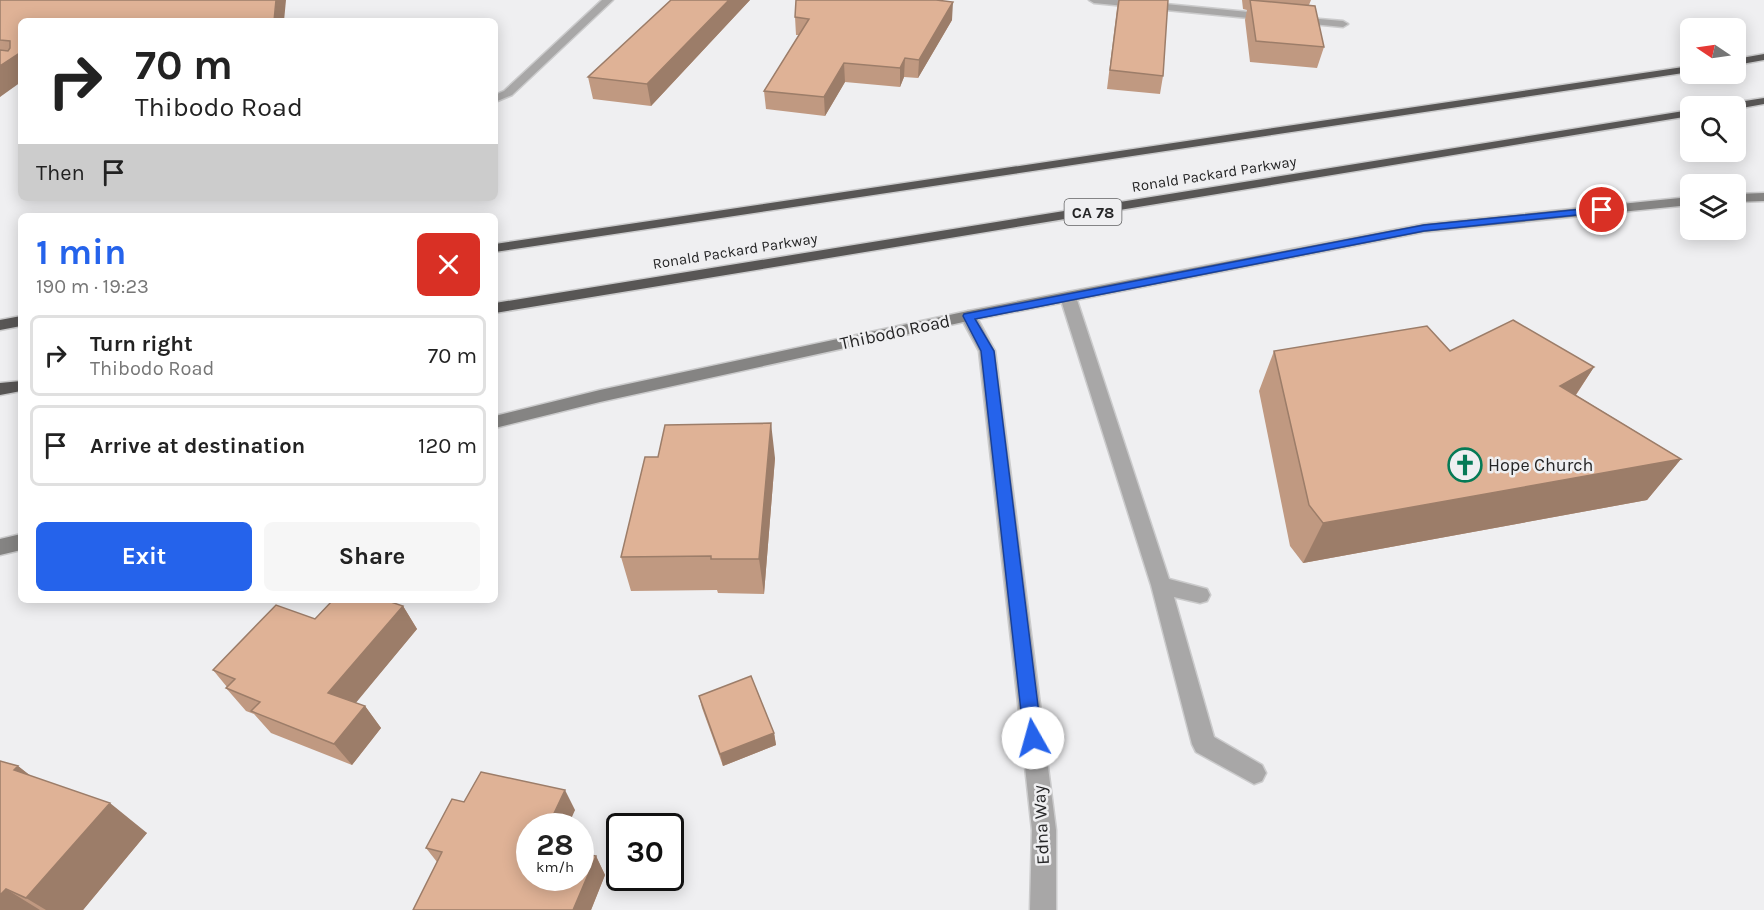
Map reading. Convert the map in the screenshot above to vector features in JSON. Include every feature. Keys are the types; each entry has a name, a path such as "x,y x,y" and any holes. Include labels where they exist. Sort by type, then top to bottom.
{"highway":[{"path":"1746,60 1764,57"},
{"name":"Ronald Packard Parkway","path":"498,248 1680,70"},
{"path":"1746,104 1764,101"},
{"name":"Ronald Packard Parkway","path":"498,308 1680,115"},
{"path":"0,325 18,322"},
{"path":"0,389 18,386"}],"street":[{"path":"498,98 508,93 608,0"},
{"path":"1094,0 1343,24"},
{"path":"1746,198 1764,197"},
{"name":"Thibodo Road","path":"498,421 600,396 968,316 1424,228 1680,202"},
{"path":"1068,297 1161,585 1204,744 1254,772"},
{"name":"Edna Way","path":"968,316 987,351 989,363 1044,830 1043,910"},
{"path":"0,547 18,543"},
{"path":"1161,585 1200,595"}],"building":[{"path":"0,0 276,0 274,18 18,18 18,54 0,66 0,50 8,51 10,41 0,40"},
{"path":"671,0 729,0 647,84 588,77"},
{"path":"796,0 953,2 919,60 905,58 900,68 844,63 824,97 764,91 809,19 795,17"},
{"path":"1119,0 1168,0 1163,76 1110,70"},
{"path":"1250,0 1315,6 1324,47 1256,41"},
{"path":"1513,320 1594,367 1560,386 1681,459 1323,523 1309,505 1274,351 1427,326 1450,351"},
{"path":"771,423 759,559 711,559 711,556 621,557 645,457 658,457 665,425"},
{"path":"330,603 394,603 403,606 328,693 365,706 334,744 251,711 260,702 226,688 235,679 213,670 276,605 315,619"},
{"path":"751,676 774,733 720,754 699,696"},
{"path":"0,761 18,766 14,770 110,803 26,898 6,889 0,895"},
{"path":"481,772 565,790 554,813 516,813 516,891 581,891 573,910 413,910 442,852 426,848 452,799 464,802"}],"place":[{"name":"Hope Church","path":"1465,465"}],"route":[{"path":"1033,738 987,351 968,316 1424,228 1602,210"}]}
